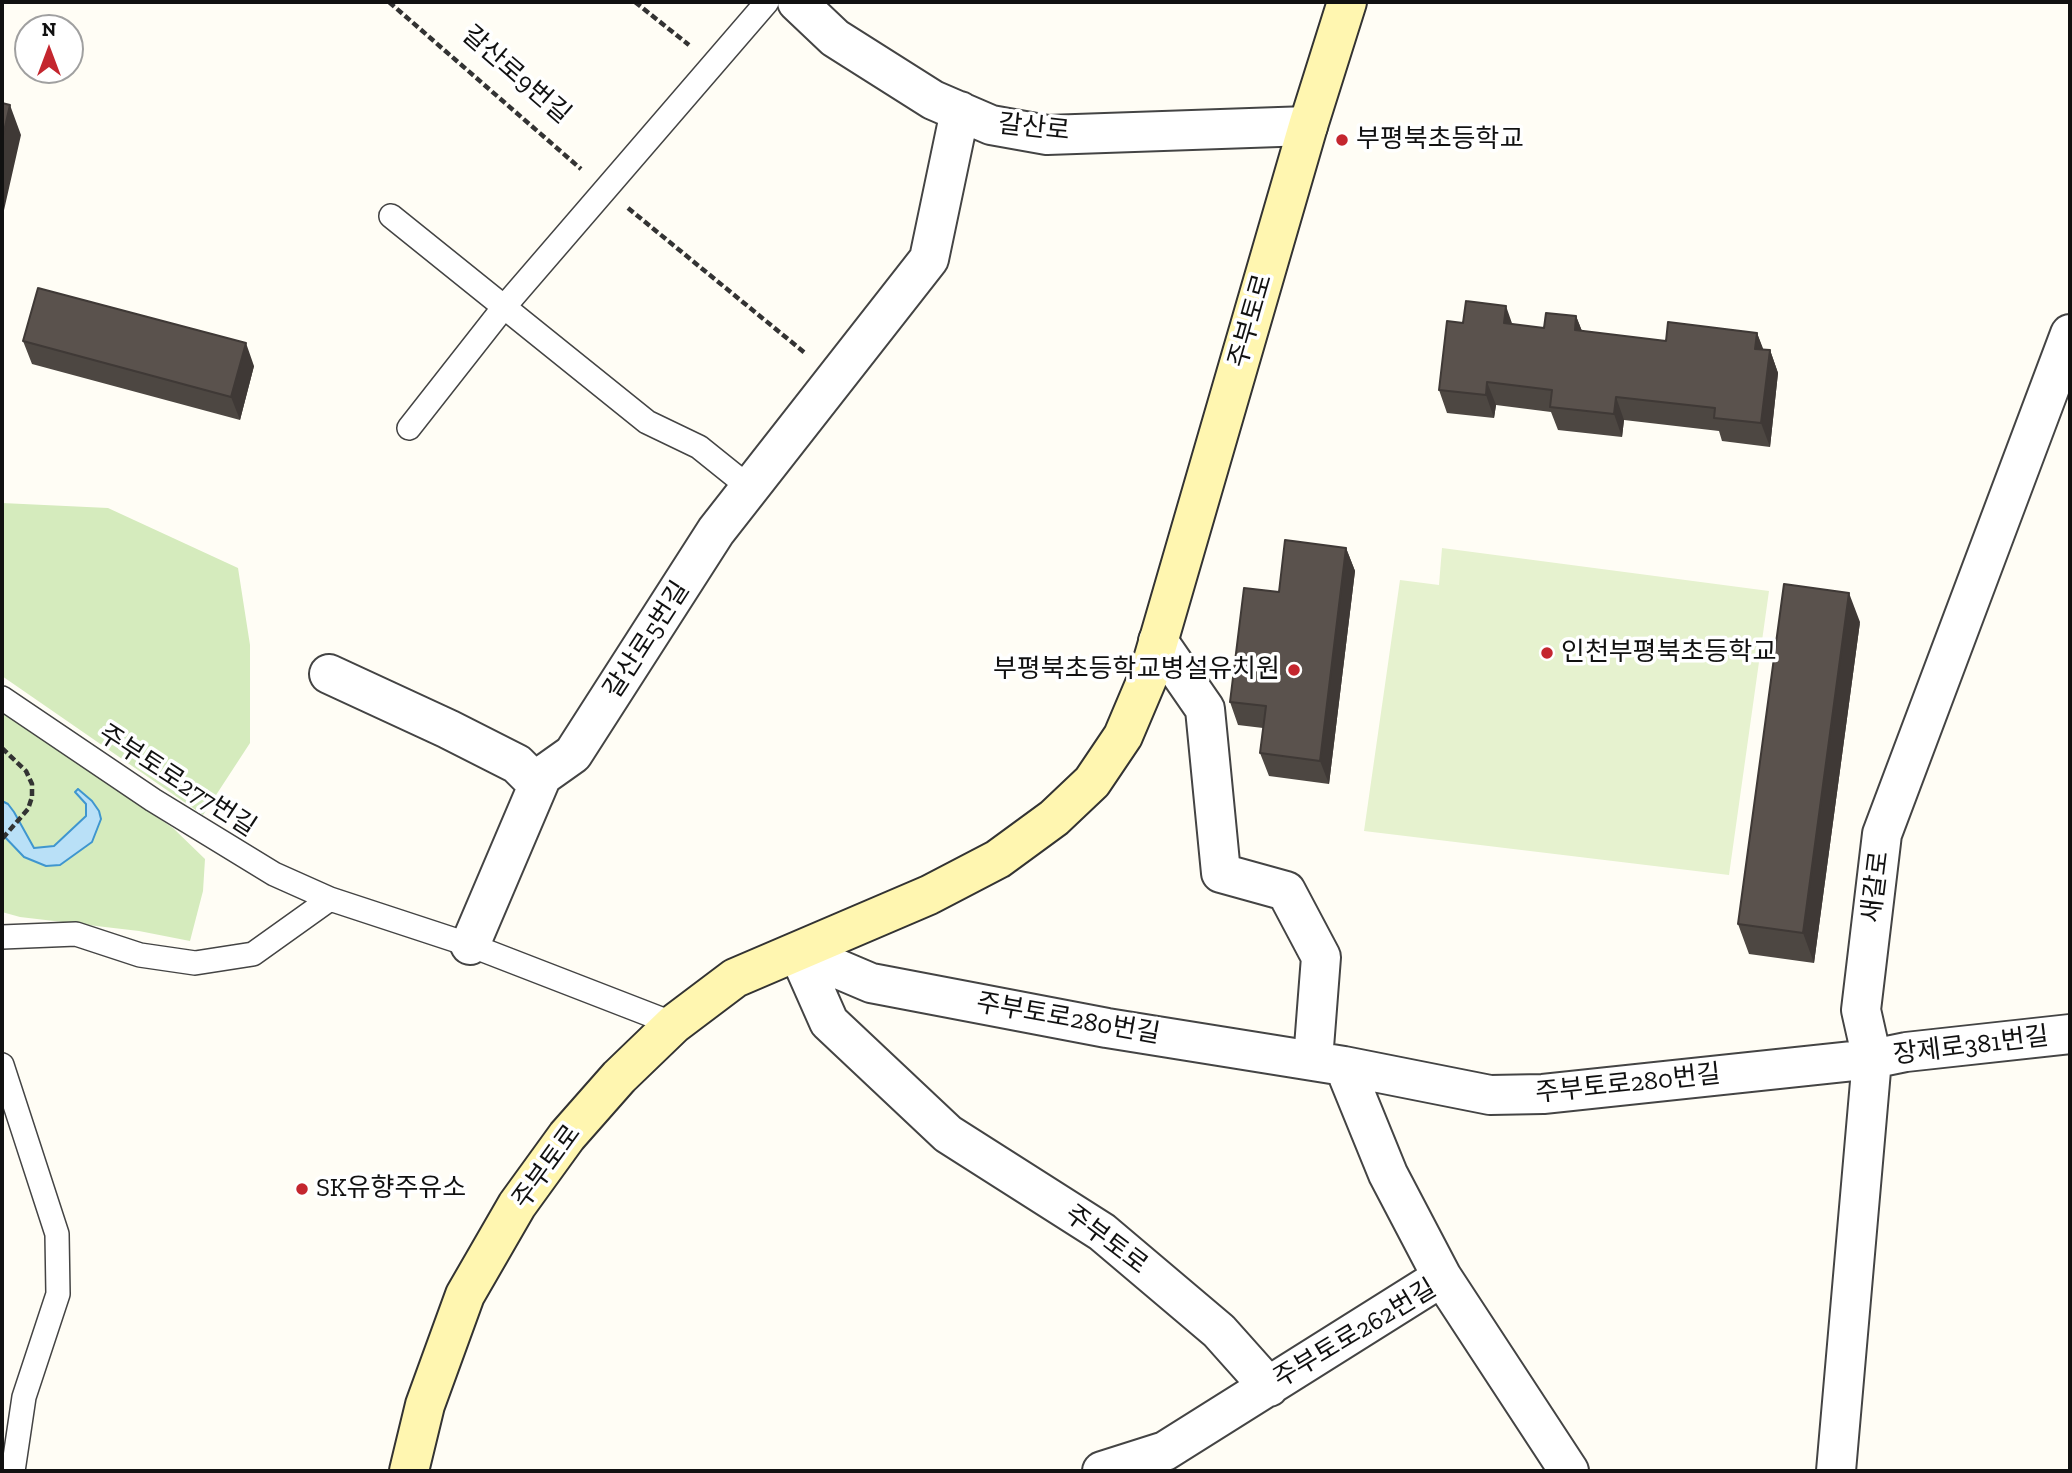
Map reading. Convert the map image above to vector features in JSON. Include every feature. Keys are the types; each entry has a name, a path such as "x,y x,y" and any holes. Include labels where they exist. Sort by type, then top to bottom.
{"main road":[{"name":"주부토로","path":"409,1471 425,1405 465,1295 511,1216 567,1136 619,1077 674,1024 735,978 929,895 998,859 1054,818 1092,782 1123,736 1148,677 1308,126 1347,2"}],"street":[{"name":"갈산로","path":"797,2 835,38 933,100 991,125 1048,135 1308,126"},
{"name":"갈산로5번길","path":"470,945 541,776 573,754 716,531 929,259 960,111"},
{"name":"새갈로","path":"1836,1471 1872,1059 1861,1010 1882,834 2061,382 2070,334"},
{"path":"1158,641 1205,709 1221,873 1286,891 1321,957 1329,1063 1442,1277"},
{"path":"329,674 517,764 538,785"},
{"name":"주부토로280번길","path":"798,952 871,983 1107,1028 1329,1063 1490,1095 1543,1094 1872,1059"},
{"name":"주부토로","path":"798,952 828,1022 947,1133 1102,1232 1219,1331 1269,1387"},
{"name":"장제로381번길","path":"1872,1059 1906,1052 2070,1034"},
{"name":"주부토로262번길","path":"1101,1471 1165,1451 1442,1277 1569,1471"}],"lane":[{"path":"409,428 504,307 768,2"},
{"path":"391,216 647,422 699,447 750,488"},
{"name":"주부토로277번길","path":"2,698 85,756 274,874 330,899 470,945 674,1024"},
{"path":"2,937 76,934 140,955 195,963 253,954 330,899"},
{"path":"2,1065 57,1234 58,1294 24,1398 13,1471"}],"path":[{"name":"갈산로9번길","path":"389,2 605,190"},
{"path":"635,2 713,65"},
{"path":"605,190 836,378"},
{"path":"2,748 26,771 32,784 32,797 28,809 2,839"}],"green space":[{"path":"2,503 108,508 238,568 250,645 250,743 203,815 2,676"},
{"path":"1442,548 1769,591 1729,875 1364,831 1400,580 1439,585"},
{"path":"2,712 173,828 205,859 203,891 190,941 139,931 20,917 2,912"}],"water":[{"path":"78,789 92,801 101,819 92,842 60,865 46,866 24,857 2,834 2,801 14,812 34,848 54,846 86,816 86,804 75,792"}],"building":[{"path":"2,103 10,105 2,140"},
{"path":"38,288 246,343 231,397 23,341"},
{"path":"1466,301 1506,306 1504,323 1544,328 1546,313 1576,316 1575,330 1666,341 1668,322 1757,333 1755,349 1770,350 1761,423 1714,418 1715,408 1616,397 1614,414 1550,407 1552,390 1487,382 1486,395 1439,390 1447,321 1463,323"},
{"name":"부평북초등학교병설유치원","path":"1285,540 1346,548 1320,761 1260,753 1266,706 1230,702 1244,588 1279,592"},
{"path":"1784,584 1849,593 1803,933 1738,924"}],"place":[{"name":"부평북초등학교","path":"1342,140"},
{"name":"인천부평북초등학교","path":"1547,653"},
{"name":"부평북초등학교병설유치원","path":"1294,670"},
{"name":"SK유향주유소","path":"302,1189"}]}
